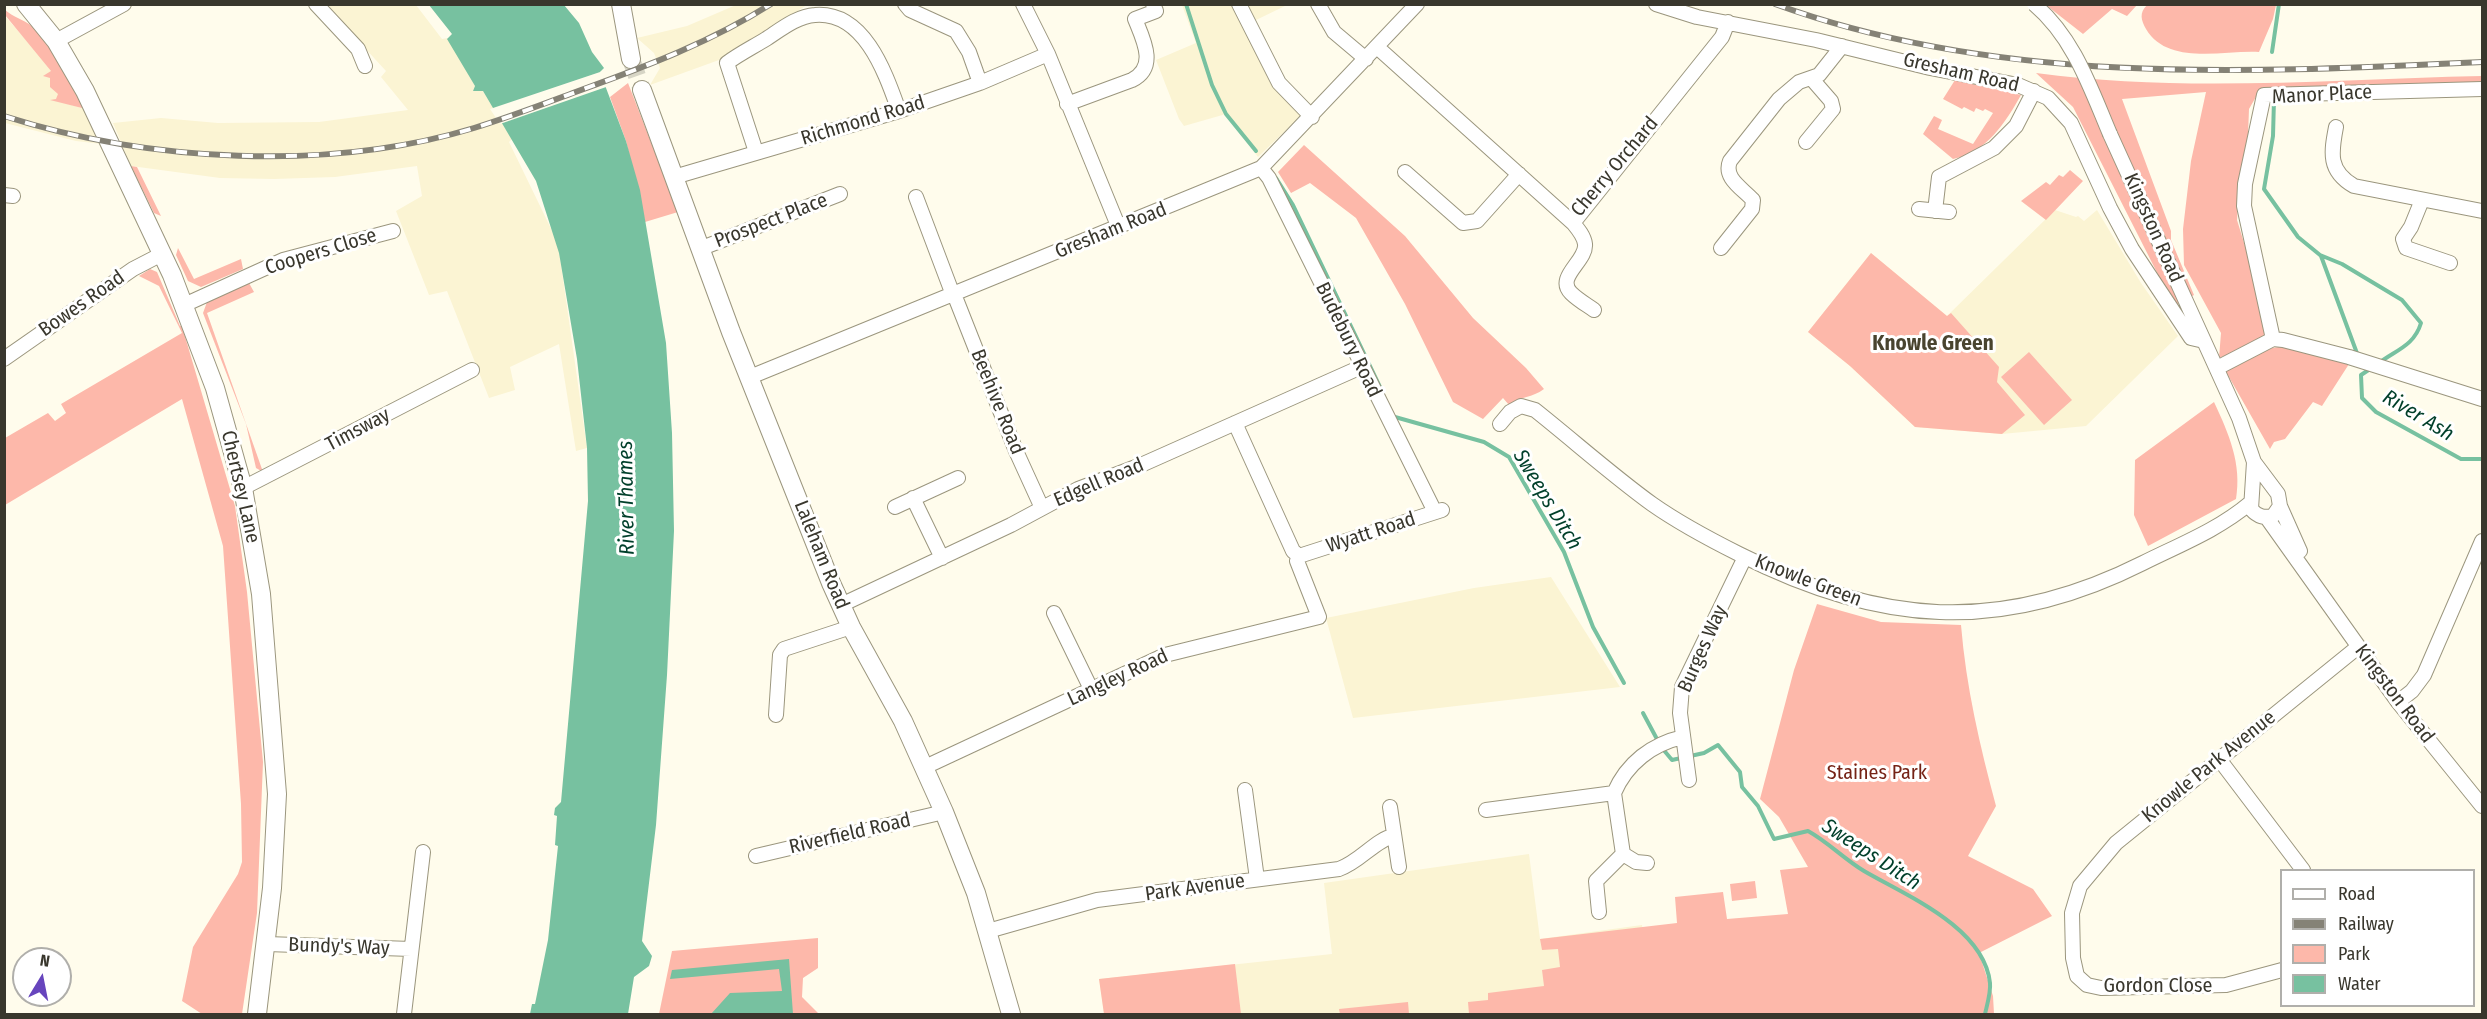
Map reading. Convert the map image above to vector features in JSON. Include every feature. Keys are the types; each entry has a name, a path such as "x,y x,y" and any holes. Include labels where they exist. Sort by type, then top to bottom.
{"main road":[{"name":"Chertsey Lane","path":"26,4 56,41 89,99 162,254 184,305 225,418 243,489 261,594 277,794 267,944 257,1014"},
{"path":"621,4 631,59"},
{"name":"Laleham Road","path":"642,90 731,332 841,605 925,767 944,812 988,931 1011,1014"}],"street":[{"path":"56,41 124,4"},
{"path":"316,4 358,49 365,66"},
{"path":"905,4 910,10 956,31 969,52 980,83"},
{"path":"1023,4 1048,54 1119,228"},
{"path":"1067,104 1140,75 1146,64 1147,52 1135,19 1156,11 1153,4"},
{"path":"1239,4 1279,83 1312,117"},
{"path":"1318,4 1334,32 1366,59"},
{"name":"Gresham Road","path":"750,377 1261,168 1312,117 1417,4"},
{"name":"Gresham Road","path":"1656,4 1697,17 2018,85 2048,98 2071,123 2132,249 2184,329 2192,338 2204,341"},
{"name":"Kingston Road","path":"2034,4 2064,35 2082,68 2239,418 2254,462 2278,495 2280,506 2312,577"},
{"path":"756,152 727,63 783,28 809,16 825,15 835,18 860,34 873,51 899,111"},
{"name":"Cherry Orchard","path":"1377,47 1574,223 1722,37 1728,22"},
{"path":"1721,248 1752,209 1753,200 1729,177 1727,168 1730,160 1779,99 1799,82 1819,75 1842,46"},
{"name":"Richmond Road","path":"674,177 899,111 980,83 1048,54"},
{"path":"1806,142 1833,109 1831,101 1811,78"},
{"name":"Manor Place","path":"2273,339 2244,206 2245,183 2255,146 2264,95 2482,89"},
{"path":"1919,209 1942,211 1939,177 1994,148 2016,126 2034,91"},
{"path":"2336,127 2332,161 2334,169 2343,180 2375,192 2482,210"},
{"name":"Budebury Road","path":"1261,168 1269,178 1361,367 1439,511"},
{"path":"1406,172 1463,223 1477,221 1519,174"},
{"name":"Prospect Place","path":"702,248 840,194"},
{"name":"Beehive Road","path":"916,197 1012,441 1042,508"},
{"path":"2422,200 2411,227 2403,239 2406,248 2450,263"},
{"path":"1574,223 1585,246 1584,254 1569,275 1567,286 1570,292 1594,310"},
{"name":"Coopers Close","path":"184,305 283,260 393,231"},
{"name":"Bowes Road","path":"4,359 133,269 162,254"},
{"path":"2217,368 2273,339 2349,357 2482,399"},
{"name":"Edgell Road","path":"841,605 942,558 1078,489 1142,465 1361,367"},
{"name":"Timsway","path":"243,489 472,370"},
{"name":"Knowle Green","path":"1500,424 1510,412 1521,406 1535,410 1653,505 1745,557 1788,577 1866,604 1924,612 2005,609 2037,603 2101,584 2256,507 2272,489"},
{"path":"1235,423 1293,551 1299,556"},
{"name":"Kingston Road","path":"2254,462 2256,507 2312,577 2398,702 2482,806"},
{"path":"895,507 958,478"},
{"path":"913,498 942,558"},
{"path":"2256,507 2273,516 2280,506"},
{"name":"Wyatt Road","path":"1299,556 1439,511"},
{"path":"2398,702 2412,691 2424,675 2482,541"},
{"name":"Langley Road","path":"925,767 1165,655 1319,617 1297,561 1299,556"},
{"name":"Burges Way","path":"1688,776 1680,698 1682,687 1745,557"},
{"path":"1054,613 1091,689"},
{"path":"776,715 780,655 784,649 851,627"},
{"name":"Knowle Park Avenue","path":"2074,900 2080,885 2116,843 2358,647"},
{"path":"1623,854 1614,793 1632,766 1652,747 1683,737"},
{"path":"2219,759 2302,869"},
{"path":"1245,790 1257,879"},
{"path":"1486,810 1614,793"},
{"path":"1390,807 1400,867"},
{"name":"Riverfield Road","path":"756,856 944,812"},
{"name":"Park Avenue","path":"988,931 1096,900 1339,869 1353,865 1385,838 1394,836"},
{"name":"Bundy's Way","path":"404,1014 423,852"},
{"path":"1623,854 1636,861 1647,863"},
{"path":"1599,912 1596,881 1623,854"},
{"name":"Gordon Close","path":"2074,900 2073,958 2077,976 2087,985 2101,988 2226,985 2280,970"},
{"name":"Bundy's Way","path":"267,944 411,949"}],"shaded area":[{"path":"333,4 416,5 442,39 448,38 475,86 473,91 483,91 512,139 509,142 558,243 587,448 576,451 559,344 510,367 515,390 489,398 447,291 429,295 396,211 422,196 417,166 335,177 274,179 220,178 131,166 113,123 161,118 218,123 319,122 408,110 381,77 386,71 328,8"},
{"path":"736,5 807,5 719,60 650,85 660,68 654,53 637,38 687,26"},
{"path":"1182,5 1287,5 1254,21 1286,84 1311,106 1258,157 1226,114 1184,126 1179,119 1156,60 1196,43"},
{"path":"4,15 48,65 68,104 86,109 102,144 76,141 5,123"},
{"path":"2055,210 2078,216 2084,221 2097,210 2141,283 2178,336 2086,426 2002,434 1915,427 1850,366 1808,332 1871,253 1947,316"},
{"path":"1551,577 1620,687 1353,718 1326,618 1474,588"},
{"path":"1529,854 1540,939 1642,925 1655,1014 1104,1014 1099,979 1332,954 1324,883"}],"green space":[{"path":"2046,5 2137,5 2127,16 2112,9 2083,34"},
{"path":"2147,5 2276,5 2273,19 2259,52 2197,54 2168,48 2156,41 2142,20 2143,11"},
{"path":"4,9 32,26 48,43 86,109 50,100 56,99 58,94 50,87 50,78 43,76 51,71 5,15"},
{"path":"2036,73 2091,79 2203,84 2482,76 2482,83 2278,90 2257,95 2249,109 2248,135 2240,172 2237,220 2253,272 2269,338 2219,358 2221,333 2184,265 2183,229 2191,161 2206,92 2122,99 2171,231 2171,240 2194,295 2174,306 2073,107"},
{"path":"1955,80 2021,95 2009,116 1994,135 1965,156 1953,159 1923,134 1934,116 1942,120 1938,129 1973,144 1993,113 1985,109 1983,111 1976,108 1974,112 1964,107 1962,109 1943,99"},
{"path":"628,83 678,212 645,222 626,141 610,97"},
{"path":"1304,145 1405,236 1473,318 1526,368 1544,389 1509,405 1503,398 1483,419 1453,402 1405,304 1356,218 1310,183 1291,193 1278,172"},
{"path":"131,166 137,167 161,216 154,213"},
{"path":"2070,170 2083,181 2046,220 2021,201 2046,182 2050,185 2059,175 2063,177"},
{"path":"178,248 194,279 241,259 243,269 201,287 188,281 176,255"},
{"path":"1871,253 1947,316 1951,313 1999,367 1997,382 2025,415 2002,434 1915,427 1850,366 1808,332"},
{"path":"150,269 157,272 180,326 185,324 184,333 235,506 247,592 263,762 257,913 242,1014 202,1014 182,1001 193,947 238,874 242,862 241,804 223,546 182,399 5,505 5,438 48,413 55,421 66,413 61,404 182,333 159,286 139,276"},
{"path":"249,283 254,292 207,313 263,472 256,468 246,424 203,313 207,302"},
{"path":"2292,345 2349,364 2322,406 2313,402 2285,439 2274,442 2270,449 2225,370 2272,348"},
{"path":"2029,352 2072,400 2044,425 2001,377"},
{"path":"2214,402 2225,426 2236,461 2236,499 2148,546 2134,515 2135,460"},
{"name":"Staines Park","path":"1817,604 1881,622 1961,625 1974,716 1996,806 1968,856 2033,889 2052,916 1979,953 1993,996 1994,1014 1469,1014 1468,1002 1488,1000 1488,993 1544,986 1542,970 1560,967 1558,949 1542,950 1540,939 1677,923 1675,897 1723,892 1727,919 1788,914 1780,870 1808,867 1779,817 1760,799 1794,670"},
{"path":"1755,881 1757,898 1732,901 1730,884"},
{"path":"818,938 818,968 803,978 802,997 819,1014 659,1014 672,951"},
{"path":"1235,964 1241,1014 1104,1014 1099,979"},
{"path":"1408,1002 1409,1014 1340,1014 1339,1009"}],"water":[{"name":"River Thames","path":"429,5 564,5 579,23 592,52 604,68 600,72 626,141 640,190 666,343 672,433 674,531 667,675 656,825 642,941 652,956 649,966 634,977 628,1014 530,1014 532,1004 535,1004 548,940 558,846 555,845 557,816 554,815 555,808 561,802 588,501 587,448 577,359 559,253 536,181 483,91 473,91 475,86 447,39 452,34"},
{"path":"789,959 793,1014 711,1014 730,993 782,991 779,969 670,979 672,970"}],"pier":[{"path":"606,70 604,72 609,86 500,124 490,109"}],"waterway":[{"name":"Sweeps Ditch","path":"1186,4 1212,85 1226,114 1256,151"},
{"name":"River Ash","path":"2272,52 2279,4"},
{"name":"River Ash","path":"2274,99 2273,136 2264,189 2298,237 2320,255 2342,264 2402,300 2421,323 2414,337 2404,347 2379,363"},
{"name":"Sweeps Ditch","path":"1276,178 1293,205 1382,391"},
{"name":"River Ash","path":"2321,256 2358,356"},
{"name":"River Ash","path":"2370,369 2361,375 2362,398 2376,412 2461,459 2482,459"},
{"name":"Sweeps Ditch","path":"1395,417 1484,442 1509,457 1564,552 1593,627 1624,683"},
{"name":"Sweeps Ditch","path":"1643,713 1658,741"},
{"name":"Sweeps Ditch","path":"1662,748 1672,760 1704,753 1718,745 1740,772 1742,787 1758,806 1774,839 1808,831 1864,871 1920,902 1958,929 1974,945 1985,963 1990,983 1985,1014"}],"tunnel":[{"path":"631,59 642,90"}],"railway":[{"path":"4,116 60,132 178,152 239,156 300,156 360,151 418,142 514,115 678,52 725,30 771,4"},
{"path":"1775,4 1860,30 1947,49 2036,61 2125,68 2214,70 2482,62"}],"district":[{"name":"Knowle Green","path":"1933,344"}]}
